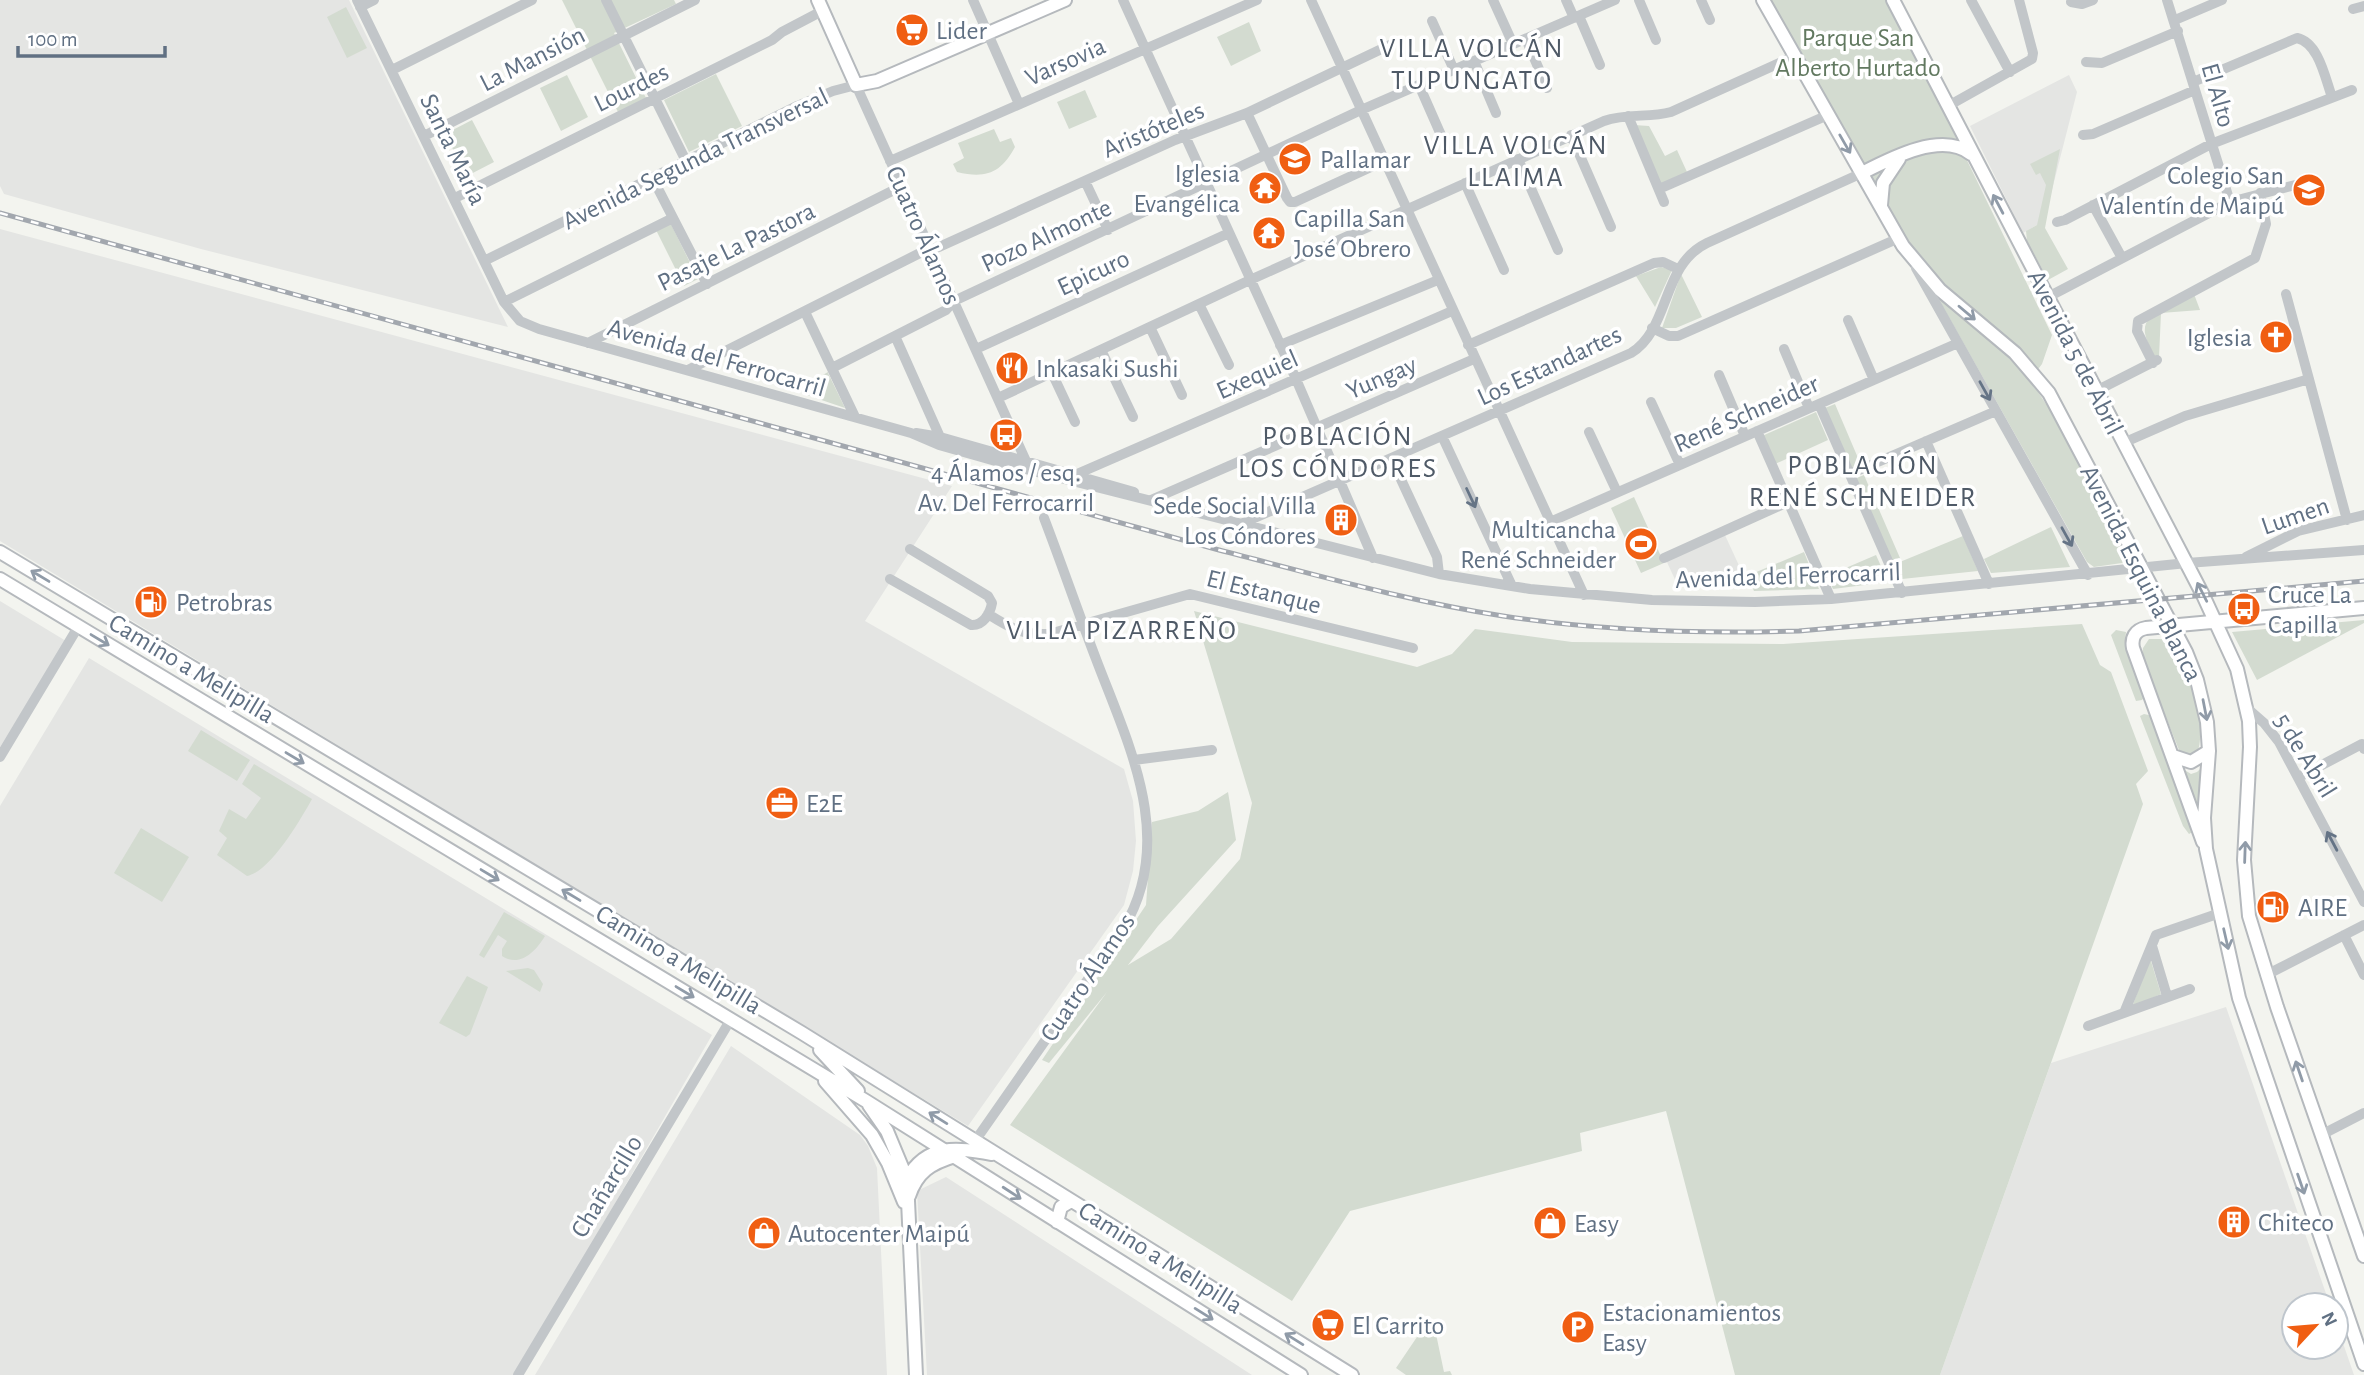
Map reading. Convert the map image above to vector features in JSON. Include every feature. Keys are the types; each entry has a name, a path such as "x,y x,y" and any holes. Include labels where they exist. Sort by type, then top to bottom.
{"main road":[{"name":"Avenida Segunda Transversal","path":"856,85 877,81 1065,0"},
{"name":"Avenida Esquina Blanca","path":"1763,0 1901,242 1940,290 2015,353 2044,386 2067,422 2189,659 2202,695 2207,722 2209,751 2205,803 2206,849 2246,1022 2361,1343 2364,1364"},
{"name":"Avenida 5 de Abril","path":"1893,0 2217,621 2237,669 2248,709"},
{"name":"Cuatro Álamos","path":"820,5 856,85"},
{"path":"1862,173 1926,147 1947,144 1965,149 1974,157"},
{"path":"1881,207 1883,183 1902,156"},
{"name":"Camino a Melipilla","path":"0,552 802,1033 1352,1375"},
{"name":"Camino a Melipilla","path":"0,579 866,1101 1301,1375"},
{"path":"2206,849 2133,648 2135,634 2142,629 2364,608"},
{"path":"2248,709 2250,747 2244,860 2245,889 2252,930 2364,1256"},
{"path":"2173,756 2191,762 2209,751"},
{"path":"343,787 356,766"},
{"path":"802,1033 840,1070 866,1101 887,1132 906,1179 916,1375"},
{"path":"818,1072 857,1115 881,1149 909,1217"},
{"path":"906,1179 920,1161 950,1153 996,1154"},
{"path":"908,1199 915,1182 925,1169 950,1153"},
{"path":"1057,1222 1059,1211 1071,1201"}],"street":[{"path":"359,3 374,0"},
{"path":"392,70 532,0"},
{"path":"606,0 686,161"},
{"name":"La Mansión","path":"425,136 695,0"},
{"path":"973,0 1019,104"},
{"path":"1123,0 1296,379 1373,558"},
{"name":"Varsovia","path":"890,161 1257,0"},
{"path":"1311,0 1584,595"},
{"path":"1493,0 1513,44"},
{"path":"1566,0 1600,65"},
{"name":"Pozo Almonte","path":"832,368 946,310 954,301 1361,110 1615,0"},
{"path":"1639,0 1656,40"},
{"path":"1701,0 1710,20"},
{"path":"1971,0 2010,72"},
{"path":"1948,106 2030,60 2033,53 2019,0"},
{"path":"2071,2 2082,4 2093,0"},
{"name":"El Alto","path":"2167,0 2230,202"},
{"path":"2086,62 2102,63 2222,0"},
{"name":"Santa María","path":"359,3 504,302 514,316"},
{"name":"Lourdes","path":"455,198 772,40 820,5"},
{"path":"2353,9 2364,6"},
{"path":"1432,21 1454,70"},
{"path":"2083,135 2093,134 2297,38 2306,41 2312,48 2332,97"},
{"path":"1526,39 1548,88"},
{"name":"Aristóteles","path":"688,370 931,250 1184,136 1247,113 1390,45"},
{"path":"998,398 1250,280 1571,135 1610,119 1671,111 1795,56"},
{"path":"1474,61 1496,113"},
{"name":"Cuatro Álamos","path":"856,85 1028,465"},
{"name":"Avenida Segunda Transversal","path":"484,261 815,98 856,85"},
{"path":"1419,85 1441,135"},
{"path":"2057,222 2211,144 2352,90"},
{"path":"1247,113 1290,202 1384,161"},
{"path":"1659,189 1828,115"},
{"path":"1628,116 1664,202"},
{"path":"1571,135 1611,227"},
{"path":"1518,159 1558,250"},
{"name":"Los Estandartes","path":"1243,523 1631,353 1641,345 1652,328 1686,257 1702,245 1862,173"},
{"path":"652,177 707,284"},
{"path":"1085,181 1108,230"},
{"path":"1465,183 1504,270"},
{"path":"2048,297 2230,202 2303,183"},
{"name":"Pasaje La Pastora","path":"588,343 902,187"},
{"path":"2096,391 2155,361 2137,331 2138,321 2255,258 2266,224 2260,193"},
{"path":"2094,205 2122,258"},
{"path":"504,302 673,218"},
{"name":"Epicuro","path":"976,349 1228,233"},
{"path":"1652,328 1669,336 1678,336 1901,242"},
{"name":"Avenida Esquina Blanca","path":"1901,242 2088,575"},
{"path":"1468,345 1654,263 1663,262 1678,269"},
{"path":"1280,345 1438,280"},
{"path":"2286,294 2347,520"},
{"path":"1199,304 1228,365"},
{"name":"Exequiel","path":"1077,474 1452,311"},
{"path":"805,312 855,417"},
{"name":"Avenida del Ferrocarril","path":"514,316 529,326 911,433 939,445 1077,474 1129,490 1150,500"},
{"path":"1848,320 1874,380"},
{"path":"1150,327 1182,395"},
{"path":"895,336 940,437"},
{"name":"René Schneider","path":"1550,522 1958,343"},
{"path":"1784,349 1809,408"},
{"path":"1101,350 1133,417"},
{"name":"Yungay","path":"1150,500 1474,359"},
{"path":"1052,373 1075,422"},
{"path":"1719,375 1745,436"},
{"path":"2123,443 2185,416 2309,379"},
{"path":"1651,402 1680,465"},
{"path":"1819,404 1902,593"},
{"path":"1850,474 1996,411"},
{"path":"1757,431 1831,599"},
{"path":"1589,432 1617,492"},
{"name":"Avenida del Ferrocarril","path":"911,433 940,437 1113,492 1439,574 1584,595 1708,602 1831,599 2143,569"},
{"path":"1442,436 1512,586"},
{"path":"1926,441 1989,584"},
{"path":"1391,458 1437,557 1439,574"},
{"path":"1664,558 1788,502"},
{"name":"Lumen","path":"2242,559 2289,534 2364,515"},
{"name":"Cuatro Álamos","path":"975,1141 1112,944 1136,904 1144,876 1147,842 1143,791 1135,760 1045,518"},
{"path":"2143,569 2363,548"},
{"path":"890,579 971,625 980,624 988,614 992,603 988,596 910,549"},
{"name":"El Estanque","path":"988,614 1013,630 1049,635 1190,594 1413,648"},
{"path":"0,757 78,627"},
{"name":"5 de Abril","path":"2248,709 2280,742 2364,902"},
{"path":"2299,777 2363,746"},
{"path":"1135,760 1212,750"},
{"path":"2124,1013 2156,935 2220,913"},
{"path":"2266,975 2364,925"},
{"path":"2344,935 2364,975"},
{"path":"2152,946 2167,996"},
{"path":"2088,1026 2190,989"},
{"name":"Chañarcillo","path":"518,1375 730,1019"},
{"path":"2321,1135 2364,1113"}],"shaded area":[{"path":"0,0 349,0 508,327 201,249 4,194 0,186"},
{"path":"2069,75 2077,92 2044,221 2023,233 1970,126"},
{"path":"0,229 952,486 865,621 1124,769 1133,801 1136,841 1133,871 1124,905 968,1126 0,541"},
{"path":"1724,533 1748,585 1678,586 1666,560"},
{"path":"0,601 66,641 0,747"},
{"path":"89,658 712,1035 516,1375 0,1375 0,806"},
{"path":"2226,1007 2325,1291 2280,1291 2280,1361 2349,1361 2354,1375 1940,1375 2051,1063"},
{"path":"731,1046 860,1135 868,1146 877,1168 887,1375 535,1375"},
{"path":"946,1177 1252,1375 927,1375 917,1191"}],"green space":[{"path":"562,0 674,0 676,4 614,33 646,98 618,112"},
{"name":"Parque San Alberto Hurtado","path":"1770,0 1889,0 2052,335 2042,364 2030,380 2058,422 2129,562 2094,567 2087,562"},
{"path":"346,7 367,48 347,58 327,17"},
{"path":"1249,22 1261,51 1231,66 1217,37"},
{"path":"716,74 742,126 689,152 664,100"},
{"path":"567,75 588,117 561,131 540,88"},
{"path":"1085,90 1097,117 1069,129 1057,102"},
{"path":"472,120 494,162 467,176 445,134"},
{"path":"1634,125 1649,126 1665,156 1677,150 1687,172 1661,184"},
{"path":"994,129 1000,142 1011,138 1015,147 1004,163 992,172 984,174 957,172 953,164 964,158 958,143"},
{"path":"2060,149 2045,228 2068,269 2048,280 2027,241 2026,231 2037,225 2046,185 2040,173 2036,175 2030,164"},
{"path":"670,222 698,279 684,286 656,230"},
{"path":"1661,267 1672,270 1655,307 1636,276"},
{"path":"1681,274 1702,317 1676,328 1662,328"},
{"path":"2194,294 2200,310 2161,313 2159,357 2155,359 2145,333 2149,318 2162,308"},
{"path":"828,373 845,408 795,391"},
{"path":"1835,404 1861,465 1852,469 1825,408"},
{"path":"1816,412 1828,440 1775,464 1762,436"},
{"path":"1864,475 1900,558 1890,562 1854,479"},
{"name":"Multicancha René Schneider","path":"1634,497 1664,563 1641,573 1611,508"},
{"path":"2051,527 2070,567 1991,573 1984,559"},
{"path":"1963,536 1978,571 1902,579 1895,564"},
{"path":"1804,552 1819,589 1754,591 1747,576"},
{"path":"1876,555 1888,582 1833,589 1827,576"},
{"path":"1194,611 1417,667 1452,654 1475,629 1572,642 1783,644 2082,624 2100,665 2111,672 2148,771 2136,784 2143,804 1940,1375 1735,1375 1666,1111 1580,1133 1582,1151 1350,1211 1292,1301 1010,1125 1107,992 1049,1063 1042,1060 1146,905 1152,822 1198,811 1228,792 1236,840 1158,926 1128,965 1171,939 1240,859 1252,803"},
{"path":"2364,620 2364,623 2257,680 2232,632"},
{"path":"2116,630 2126,632 2125,640 2146,695 2142,700 2136,701 2111,635"},
{"path":"2149,639 2169,639 2188,680 2200,725 2197,755 2184,755 2179,750 2142,657 2143,648"},
{"path":"2140,716 2153,716 2196,830 2189,834 2183,826"},
{"path":"201,730 250,760 237,781 188,751"},
{"path":"254,764 312,799 275,855 256,872 247,876 217,855 227,838 219,831 229,809 246,819 261,798 242,784"},
{"path":"2202,767 2200,809 2196,809 2183,769 2191,774"},
{"path":"141,828 189,857 162,902 114,873"},
{"path":"504,912 545,936 527,956 515,960 502,956 502,949 507,941 498,935 484,958 479,955"},
{"path":"2150,958 2161,994 2132,1007"},
{"path":"528,968 534,970 543,984 540,992 506,971"},
{"path":"467,976 488,987 470,1034 466,1037 439,1023"},
{"path":"1419,1334 1436,1334 1444,1372 1450,1371 1452,1375 1406,1375 1396,1368"}],"railway":[{"path":"0,213 1219,550 1396,595 1503,616 1651,630 1799,631 2364,581"}],"place":[{"name":"Lider","path":"912,30"},
{"name":"Pallamar","path":"1295,159"},
{"name":"Iglesia Evangélica","path":"1265,188"},
{"name":"Colegio San Valentín de Maipú","path":"2309,190"},
{"name":"Capilla San José Obrero","path":"1269,233"},
{"name":"Iglesia","path":"2276,337"},
{"name":"Inkasaki Sushi","path":"1012,368"},
{"name":"4 Álamos / esq. Av. Del Ferrocarril","path":"1006,435"},
{"name":"Sede Social Villa Los Cóndores","path":"1341,520"},
{"name":"Multicancha René Schneider","path":"1641,544"},
{"name":"Petrobras","path":"151,602"},
{"name":"Cruce La Capilla","path":"2244,609"},
{"name":"E2E","path":"782,803"},
{"name":"AIRE","path":"2273,907"},
{"name":"Chiteco","path":"2234,1222"},
{"name":"Easy","path":"1550,1223"},
{"name":"Autocenter Maipú","path":"764,1233"},
{"name":"El Carrito","path":"1328,1325"},
{"name":"Estacionamientos Easy","path":"1578,1327"}],"district":[{"name":"VILLA VOLCÁN TUPUNGATO","path":"1472,63"},
{"name":"VILLA VOLCÁN LLAIMA","path":"1516,160"},
{"name":"POBLACIÓN LOS CÓNDORES","path":"1338,451"},
{"name":"POBLACIÓN RENÉ SCHNEIDER","path":"1863,480"},
{"name":"VILLA PIZARREÑO","path":"1122,629"}]}
